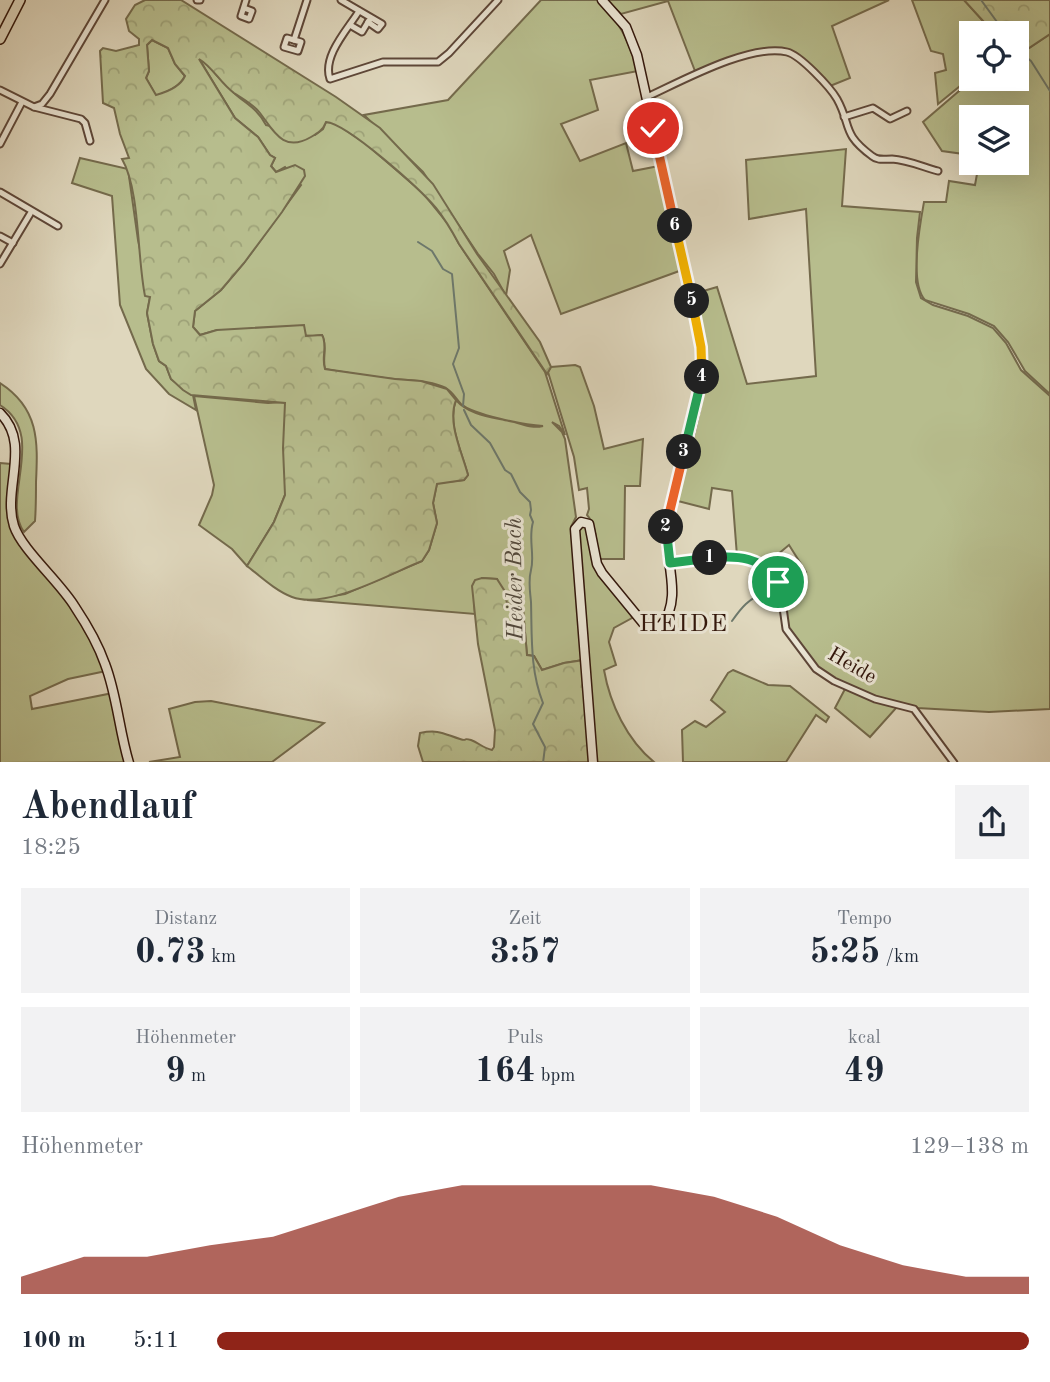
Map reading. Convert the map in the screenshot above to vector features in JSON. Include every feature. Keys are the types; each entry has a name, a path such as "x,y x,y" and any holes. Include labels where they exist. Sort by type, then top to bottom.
{"main road":[{"path":"0,39 20,0"},
{"path":"593,762 576,527 580,522 587,522 591,526 597,564 643,623 650,628 657,628 664,622 670,608 672,589 665,537 699,396 702,354 647,97 631,37 618,16 602,0"},
{"path":"0,413 8,423 15,441 13,524 17,534 56,580 86,625 108,670 129,762"}],"street":[{"path":"34,107 42,104 50,94 105,0"},
{"path":"244,8 246,0"},
{"path":"294,40 307,0"},
{"path":"341,0 369,20 362,32 350,25"},
{"path":"359,11 335,49 327,71 330,79 383,62 426,63 440,60 498,0"},
{"path":"647,97 693,74 732,60 763,52 789,52 805,64 833,93 847,130 855,142 875,158 896,159 938,171"},
{"path":"0,90 34,107 81,119 85,123 90,141"},
{"path":"0,144 22,102"},
{"path":"844,117 871,108 876,108 890,119 907,111"},
{"path":"0,192 58,226"},
{"path":"0,264 30,214"},
{"path":"0,236 13,243"},
{"name":"Heide","path":"670,563 737,556 766,567 780,586 786,629 816,669 834,681 875,699 914,709 954,762"}],"green space":[{"path":"145,0 181,0 336,97 380,128 433,184 477,254 540,342 551,367 547,374 439,212 383,159 350,134 326,122 320,131 302,141 294,143 281,138 254,107 229,89 199,59 235,118 258,137 275,158 271,166 276,172 295,165 304,170 305,176 244,263 221,290 195,311 193,327 200,335 217,330 304,325 306,336 322,335 325,369 421,381 447,389 456,400 454,428 468,475 464,480 437,484 433,503 437,523 429,550 422,561 358,589 322,599 306,600 280,591 247,566 274,522 285,495 285,403 191,395 171,379 166,366 159,361 147,313 150,297 145,296 142,280 132,188 122,159 129,158 114,108 103,103 100,51 103,48 116,51 139,45 139,39 129,31 126,19 135,5","holes":["152,40 168,48 175,64 185,76 177,86 156,95 146,78 149,71 147,45"]},
{"path":"541,0 598,0 623,32 638,71 590,80 598,110 561,124 580,161 626,143 633,171 659,166 682,270 561,314 531,235 504,251 510,270 506,296 494,274 423,172 364,115 448,100"},
{"path":"607,0 889,0 832,26 850,78 830,86 788,49 713,64 695,71 668,1 621,14"},
{"path":"912,0 964,0 983,21 959,21 959,87 938,104 935,73 946,70 943,54 931,51"},
{"path":"964,0 1050,0 1050,34 1029,48 1029,21 983,21"},
{"path":"1050,34 1050,394 1025,371 1008,342 994,326 969,314 925,300 920,292 917,267 918,238 924,202 946,202 949,181 975,185 977,175 1029,175 1029,105 959,105 959,153 942,151 923,122 959,91 1029,91 1029,48"},
{"path":"152,40 168,48 175,64 185,76 177,86 156,96 146,78 149,71 147,45"},
{"path":"198,57 254,109 266,125 315,135 323,129 326,122 335,123 366,144 423,193 449,225 545,372 565,435 559,426 552,422 565,439 576,517 571,527 583,660 542,670 534,656 527,655 523,610 506,603 497,579 482,578 474,601 475,614 307,600 345,594 422,561 429,550 437,523 433,503 437,483 464,480 468,475 454,428 456,400 467,409 481,415 530,426 543,426 513,422 477,412 461,404 446,388 434,384 325,369 325,343 322,335 217,330 200,335 193,327 195,311 221,290 244,263 301,185 285,167 276,172 271,166 275,158 258,137 235,118"},
{"path":"846,149 842,206 920,212 916,282 921,298 993,328 1006,343 1021,370 1050,396 1050,709 989,712 917,708 875,698 835,680 817,667 787,629 781,590 806,572 789,545 765,565 737,556 732,491 712,488 709,509 674,500 704,377 704,353 693,294 717,287 747,384 816,376 806,209 749,219 746,160"},
{"path":"80,158 128,169 138,240 150,297 147,313 153,344 159,361 166,366 171,379 193,395 196,410 169,394 146,369 120,305 112,196 72,183"},
{"path":"551,367 580,367 594,406 604,449 643,439 640,486 625,486 624,559 599,559 594,530 587,515 587,488 579,490 574,457 548,372"},
{"path":"0,383 22,403 29,414 36,439 35,521 24,532 18,518 17,502 21,433 14,418 0,405"},
{"path":"194,396 268,403 285,402 285,495 274,522 247,566 232,549 199,525 214,485"},
{"path":"0,463 11,464 12,525 72,604 106,671 68,679 30,696 32,709 113,693 130,762 0,762"},
{"path":"580,526 588,528 594,558 631,612 632,618 614,628 609,642 616,665 604,670 621,720 636,743 654,762 593,762 578,530"},
{"path":"497,579 504,590 507,603 523,609 527,655 534,656 542,670 584,660 593,762 423,762 418,746 420,733 441,733 471,740 492,750 494,747 495,730 478,644 472,586 475,580"},
{"path":"733,670 768,685 790,686 829,717 826,722 816,715 786,762 683,762 682,730 695,721 706,727 725,712 711,700 728,673"},
{"path":"845,689 897,707 870,737 835,708"},
{"path":"211,701 324,723 272,762 149,762 180,757 169,709"}],"waterway":[{"path":"981,0 996,21"},
{"path":"1029,59 1050,91"},
{"name":"Heider Bach","path":"418,242 432,251 443,269 452,274 459,348 453,364 464,394 463,406"},
{"name":"Heider Bach","path":"464,410 471,425 490,443 505,470 511,474 520,492 530,502 533,522 529,582 532,653 543,703 533,724 545,747 543,762"},
{"path":"732,621 746,604 755,598 765,596 769,600"}],"district":[{"name":"HEIDE","path":"684,625"}],"route":[{"path":"653,128 702,354 699,396 667,523 665,537 670,563 737,556 766,567 778,582"}]}
